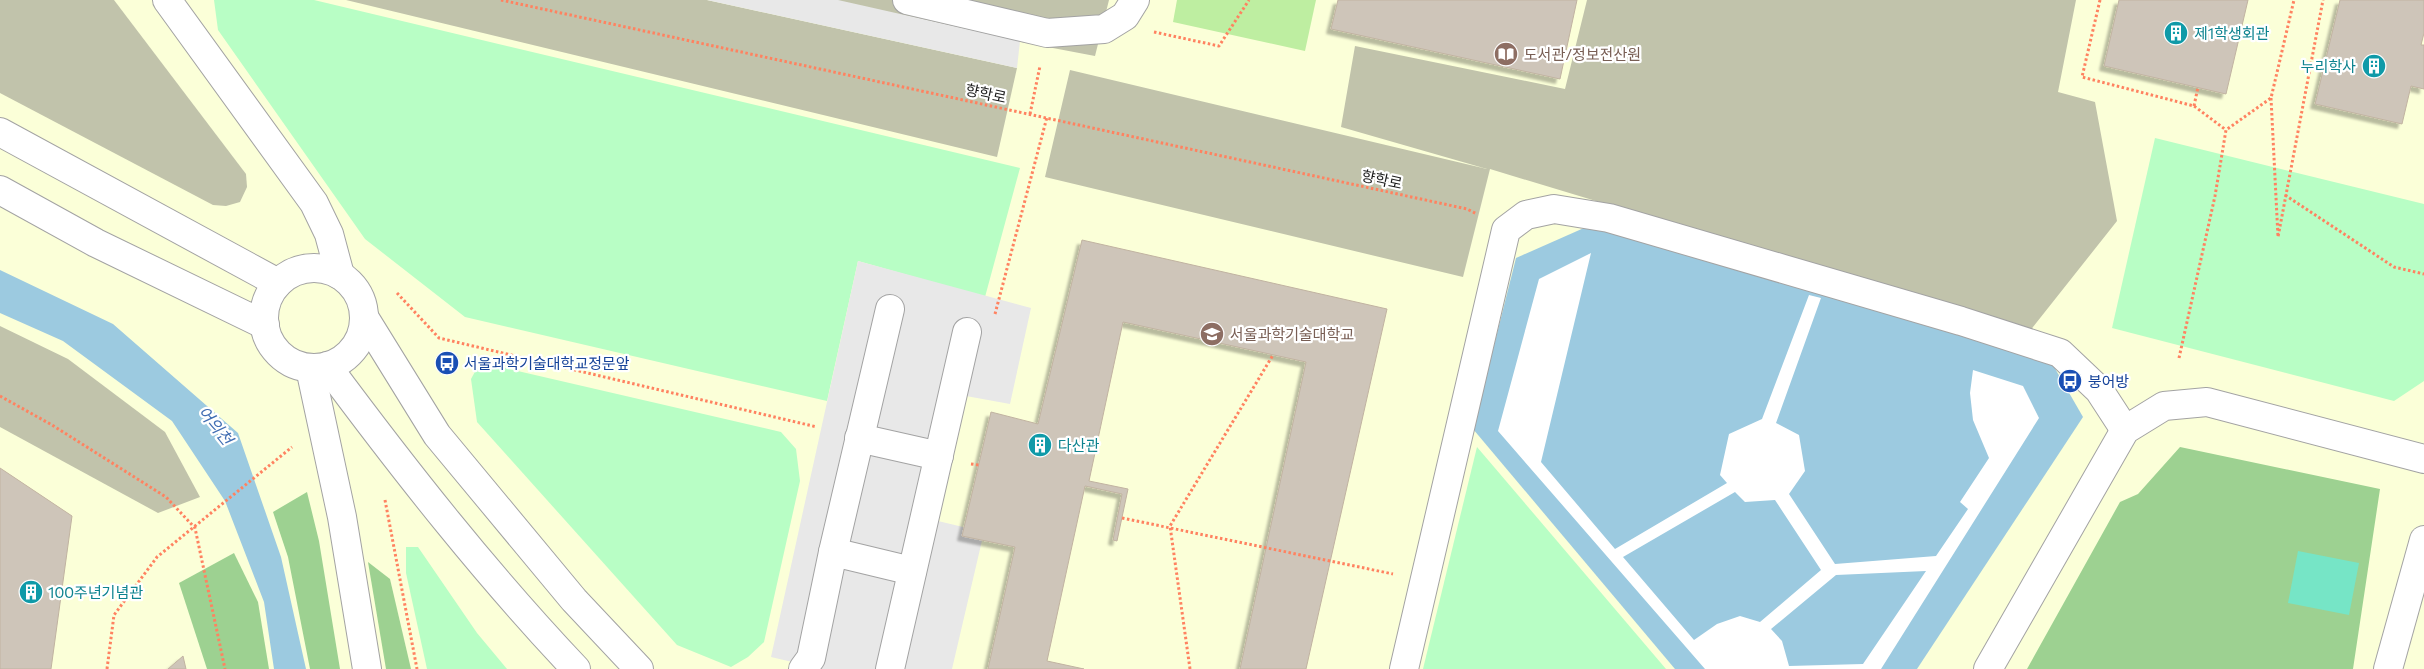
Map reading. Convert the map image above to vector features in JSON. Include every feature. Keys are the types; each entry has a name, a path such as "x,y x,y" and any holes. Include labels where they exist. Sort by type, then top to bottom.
{"lane":[{"path":"167,0 314,203 329,234 340,275"},
{"path":"906,0 1047,33 1104,29 1125,16 1136,0"},
{"path":"0,132 278,283"},
{"path":"0,190 96,243 265,325"},
{"path":"1404,669 1506,230 1526,215 1554,209 1609,218 1961,321 2060,353 2098,390 2125,430"},
{"path":"308,268 324,269 340,275 353,286 361,300 364,317 362,333 354,348 342,360 318,367 294,364 280,354 270,341 265,325 265,310 270,296 278,283 292,273 308,268"},
{"path":"803,669 810,658 890,309"},
{"path":"364,317 437,435 574,600 640,669"},
{"path":"890,669 967,332"},
{"path":"318,367 367,669"},
{"path":"318,367 391,451 527,618 576,669"},
{"path":"1988,669 2125,430 2164,406 2207,402 2424,459"},
{"path":"859,438 939,456"},
{"path":"2388,669 2424,540"},
{"path":"833,552 912,572"}],"path":[{"name":"향학로","path":"501,0 1467,209"},
{"path":"1113,23 1219,46 1249,0"},
{"path":"2100,0 2082,77 2194,106 2226,130"},
{"path":"2294,0 2271,98 2278,237 2322,0"},
{"path":"1030,114 1047,33"},
{"path":"2194,106 2198,87"},
{"path":"2179,358 2215,196 2226,130 2271,98"},
{"path":"1002,291 1048,117"},
{"path":"2285,195 2394,267 2424,274"},
{"path":"398,293 439,338 816,427"},
{"path":"1190,669 1170,526 1273,355"},
{"path":"0,396 52,425 166,497 195,528 225,669"},
{"path":"107,669 114,614 157,557 195,528 288,450"},
{"path":"385,499 417,669"},
{"path":"1122,518 1170,526 1399,575"}],"shaded area":[{"name":"서울과학기술대학교","path":"0,0 2424,0 2424,669 0,669"},
{"path":"0,0 114,0 246,174 247,187 240,202 226,206 213,205 0,93"},
{"path":"346,0 707,0 1017,68 997,157"},
{"path":"707,0 838,0 1020,41 1017,68"},
{"path":"801,0 1109,0 1095,56"},
{"path":"1587,0 2076,0 2058,92 2095,102 2117,221 2029,332 1490,169 1463,277 1045,177 1070,70 1487,169 1341,127 1355,46 1565,89"},
{"path":"858,261 1031,308 1010,404 966,396 938,521 984,532 952,669 822,669 771,657"},
{"path":"0,326 68,359 165,432 200,497 158,513 0,427"}],"green space":[{"path":"214,0 314,0 1020,168 985,297 858,261 827,401 465,317 365,239 218,30"},
{"path":"1177,0 1316,0 1305,51 1173,22"},
{"path":"2155,138 2424,204 2424,381 2394,401 2112,328"},
{"path":"501,367 781,432 796,449 800,481 764,642 748,657 731,667 677,645 477,422 471,379 477,368"},
{"path":"1477,447 1666,669 1423,669"},
{"path":"2180,447 2380,489 2353,669 2027,669 2120,502 2138,494"},
{"path":"307,492 319,541 340,669 310,669 288,557 273,512"},
{"path":"406,547 418,547 477,633 507,669 427,669 406,573"},
{"path":"2298,551 2359,563 2349,615 2288,603"},
{"path":"234,553 258,602 269,669 207,669 179,583"},
{"path":"368,562 390,579 411,669 386,669"}],"water":[{"name":"붕어방","path":"1602,220 2049,358 2083,417 1917,669 1675,669 1473,429 1516,258"},
{"name":"어의천","path":"0,270 113,324 238,433 281,557 306,669 274,669 264,602 225,501 172,421 63,341 0,313"}],"pier":[{"path":"1591,253 1541,462 1615,549 1727,483 1720,475 1729,434 1762,419 1809,295 1821,298 1776,423 1799,435 1805,471 1789,494 1835,564 1936,556 1968,509 1960,502 1989,458 1973,420 1970,393 1973,370 2023,386 2039,418 1881,669 1705,669 1498,431 1539,279","holes":["1735,492 1745,502 1775,500 1821,570 1760,622 1740,616 1717,624 1694,640 1623,557","1926,571 1863,664 1789,666 1782,641 1771,629 1836,575"]}],"building":[{"name":"도서관/정보전산원","path":"1338,0 1577,0 1560,79 1331,29"},
{"name":"제1학생회관","path":"2119,0 2248,0 2226,94 2104,66"},
{"name":"누리학사","path":"2340,0 2424,0 2424,33 2421,45 2424,45 2424,89 2411,86 2402,124 2315,104"},
{"name":"다산관","path":"1082,240 1387,309 1306,669 1240,669 1306,362 1123,322 1089,481 1128,489 1117,541 1113,540 1122,494 1085,486 1047,661 1084,669 988,669 1015,547 962,536 991,412 1038,424"},
{"name":"100주년기념관","path":"0,468 72,516 51,669 0,669"},
{"path":"183,656 186,669 168,669"}],"place":[{"name":"제1학생회관","path":"2176,33"},
{"name":"도서관/정보전산원","path":"1506,54"},
{"name":"누리학사","path":"2374,66"},
{"name":"서울과학기술대학교","path":"1212,334"},
{"name":"서울과학기술대학교정문앞","path":"447,363"},
{"name":"붕어방","path":"2070,381"},
{"name":"다산관","path":"1040,445"},
{"name":"100주년기념관","path":"31,592"}]}
